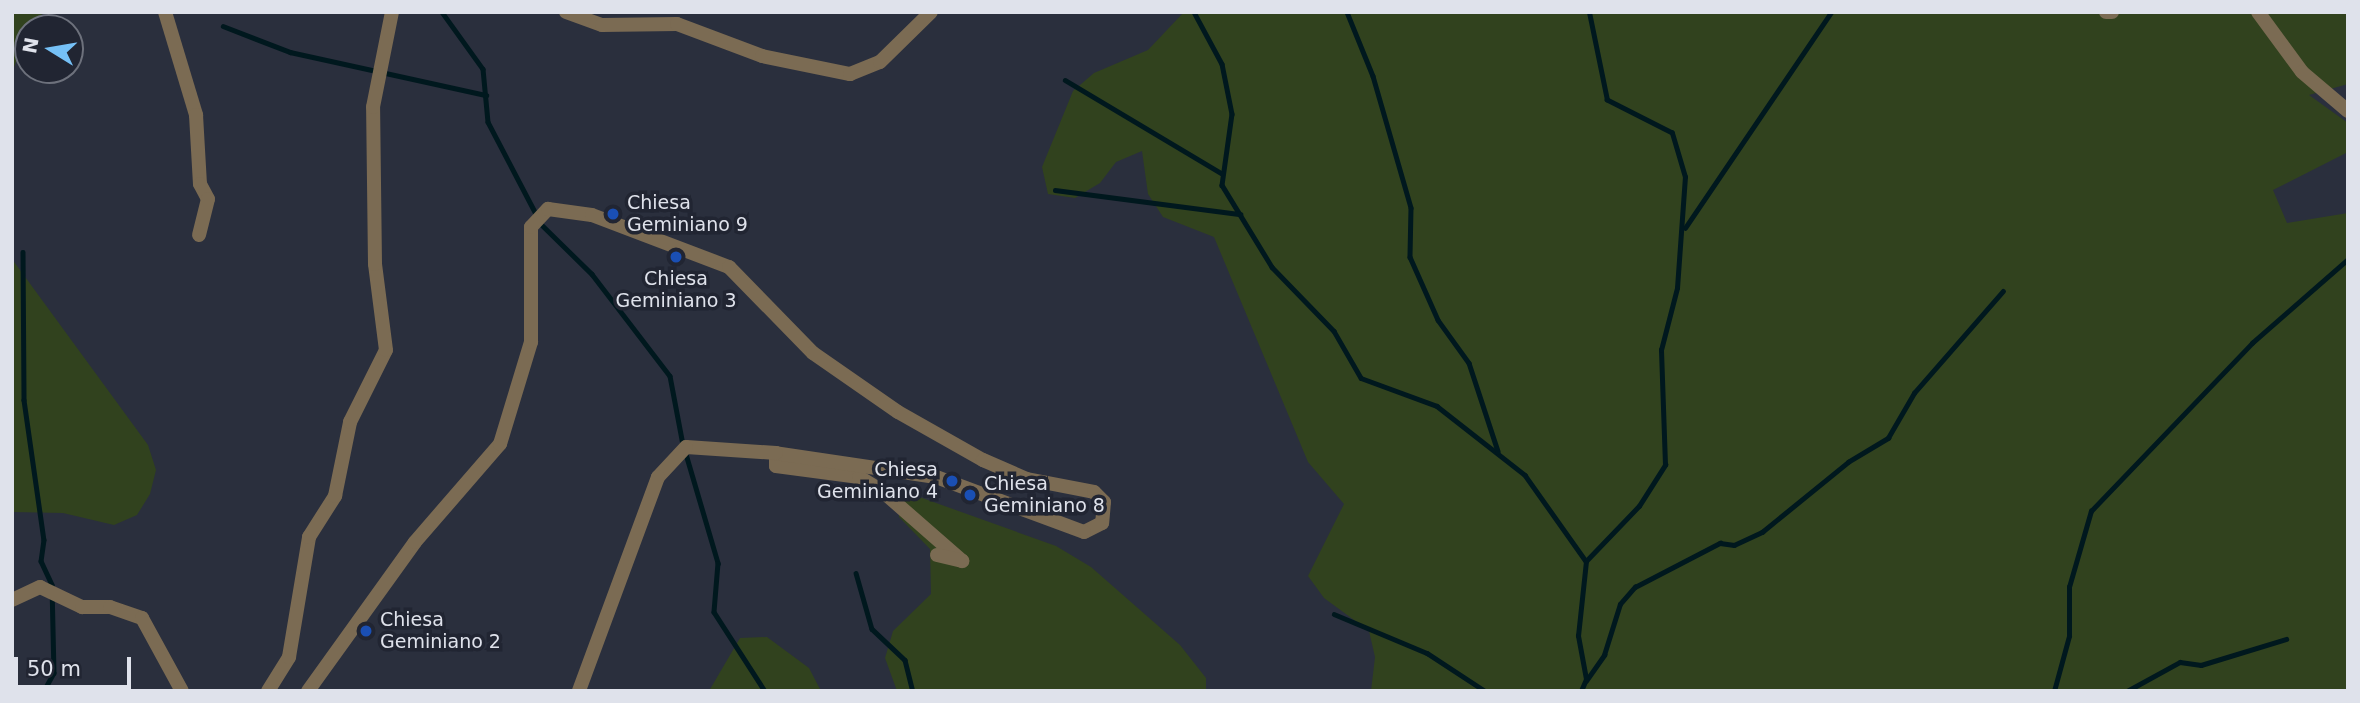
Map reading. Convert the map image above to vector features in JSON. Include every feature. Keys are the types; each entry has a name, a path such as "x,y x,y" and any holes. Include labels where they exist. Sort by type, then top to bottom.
{"street":[{"path":"165,12 196,115 200,184 208,199 199,235"},
{"path":"268,691 289,657 309,537 335,496 350,422 386,349 376,264 373,107 392,12"},
{"path":"566,12 602,25 677,24 762,56 850,74 880,62 931,12"},
{"path":"2106,12 2112,12"},
{"path":"2258,12 2302,72 2348,111"},
{"path":"308,691 415,542 500,444 531,342 531,226 548,209 592,215 729,267 813,353 898,412 1027,479 1094,492 1105,516 1084,532 936,477 700,444 674,453 658,477 579,691"},
{"path":"776,453 776,466 859,477 881,490 962,561 937,555"},
{"path":"12,600 40,587 82,607 110,607 142,618 182,691"}],"green space":[{"path":"12,12 43,12 14,14 12,73"},
{"path":"1184,12 2348,12 2348,84 2309,95 2348,123 2348,152 2273,190 2287,223 2348,213 2348,691 1371,691 1375,657 1369,631 1324,598 1308,576 1344,504 1308,462 1214,237 1163,217 1148,194 1142,151 1116,162 1100,183 1075,198 1048,194 1042,167 1073,91 1094,73 1148,50"},
{"path":"12,259 148,445 156,470 150,494 137,515 114,525 63,513 12,512"},
{"path":"900,490 1056,546 1091,567 1180,645 1206,678 1206,691 897,691 885,658 893,631 931,594 930,549 899,517"},
{"path":"767,637 809,668 821,691 709,691 740,638"}],"waterway":[{"path":"442,12 483,69 488,122 536,214"},
{"path":"1194,12 1222,64 1232,114 1222,185 1272,267 1334,331 1361,378 1437,406 1525,475 1586,561"},
{"path":"1347,12 1373,76 1411,208 1410,257 1438,320 1469,363 1498,451"},
{"path":"1581,691 1586,679 1578,636 1586,561 1639,506 1665,465 1661,350 1677,288 1685,177 1672,133 1607,100 1589,12"},
{"path":"1685,228 1831,12"},
{"path":"223,26 290,52 486,95"},
{"path":"1065,80 1221,173"},
{"path":"1055,190 1240,214"},
{"path":"539,222 592,274 670,376 683,445"},
{"path":"23,252 24,400 44,540 41,561 52,585 54,673 44,691"},
{"path":"2054,691 2069,636 2069,587 2091,511 2252,343 2348,259"},
{"path":"1586,681 1604,655 1620,604 1635,587 1720,543 1734,545 1762,532 1848,462 1888,438 1914,393 2003,291"},
{"path":"686,454 718,563 714,612 765,691"},
{"path":"856,573 872,629 905,660 913,691"},
{"path":"1334,614 1427,653 1485,691"},
{"path":"2127,691 2180,662 2201,665 2286,639"}],"place":[{"name":"Chiesa Geminiano 9","path":"613,214"},
{"name":"Chiesa Geminiano 3","path":"676,257"},
{"name":"Chiesa Geminiano 4","path":"952,481"},
{"name":"Chiesa Geminiano 8","path":"970,495"},
{"name":"Chiesa Geminiano 2","path":"366,631"}]}
